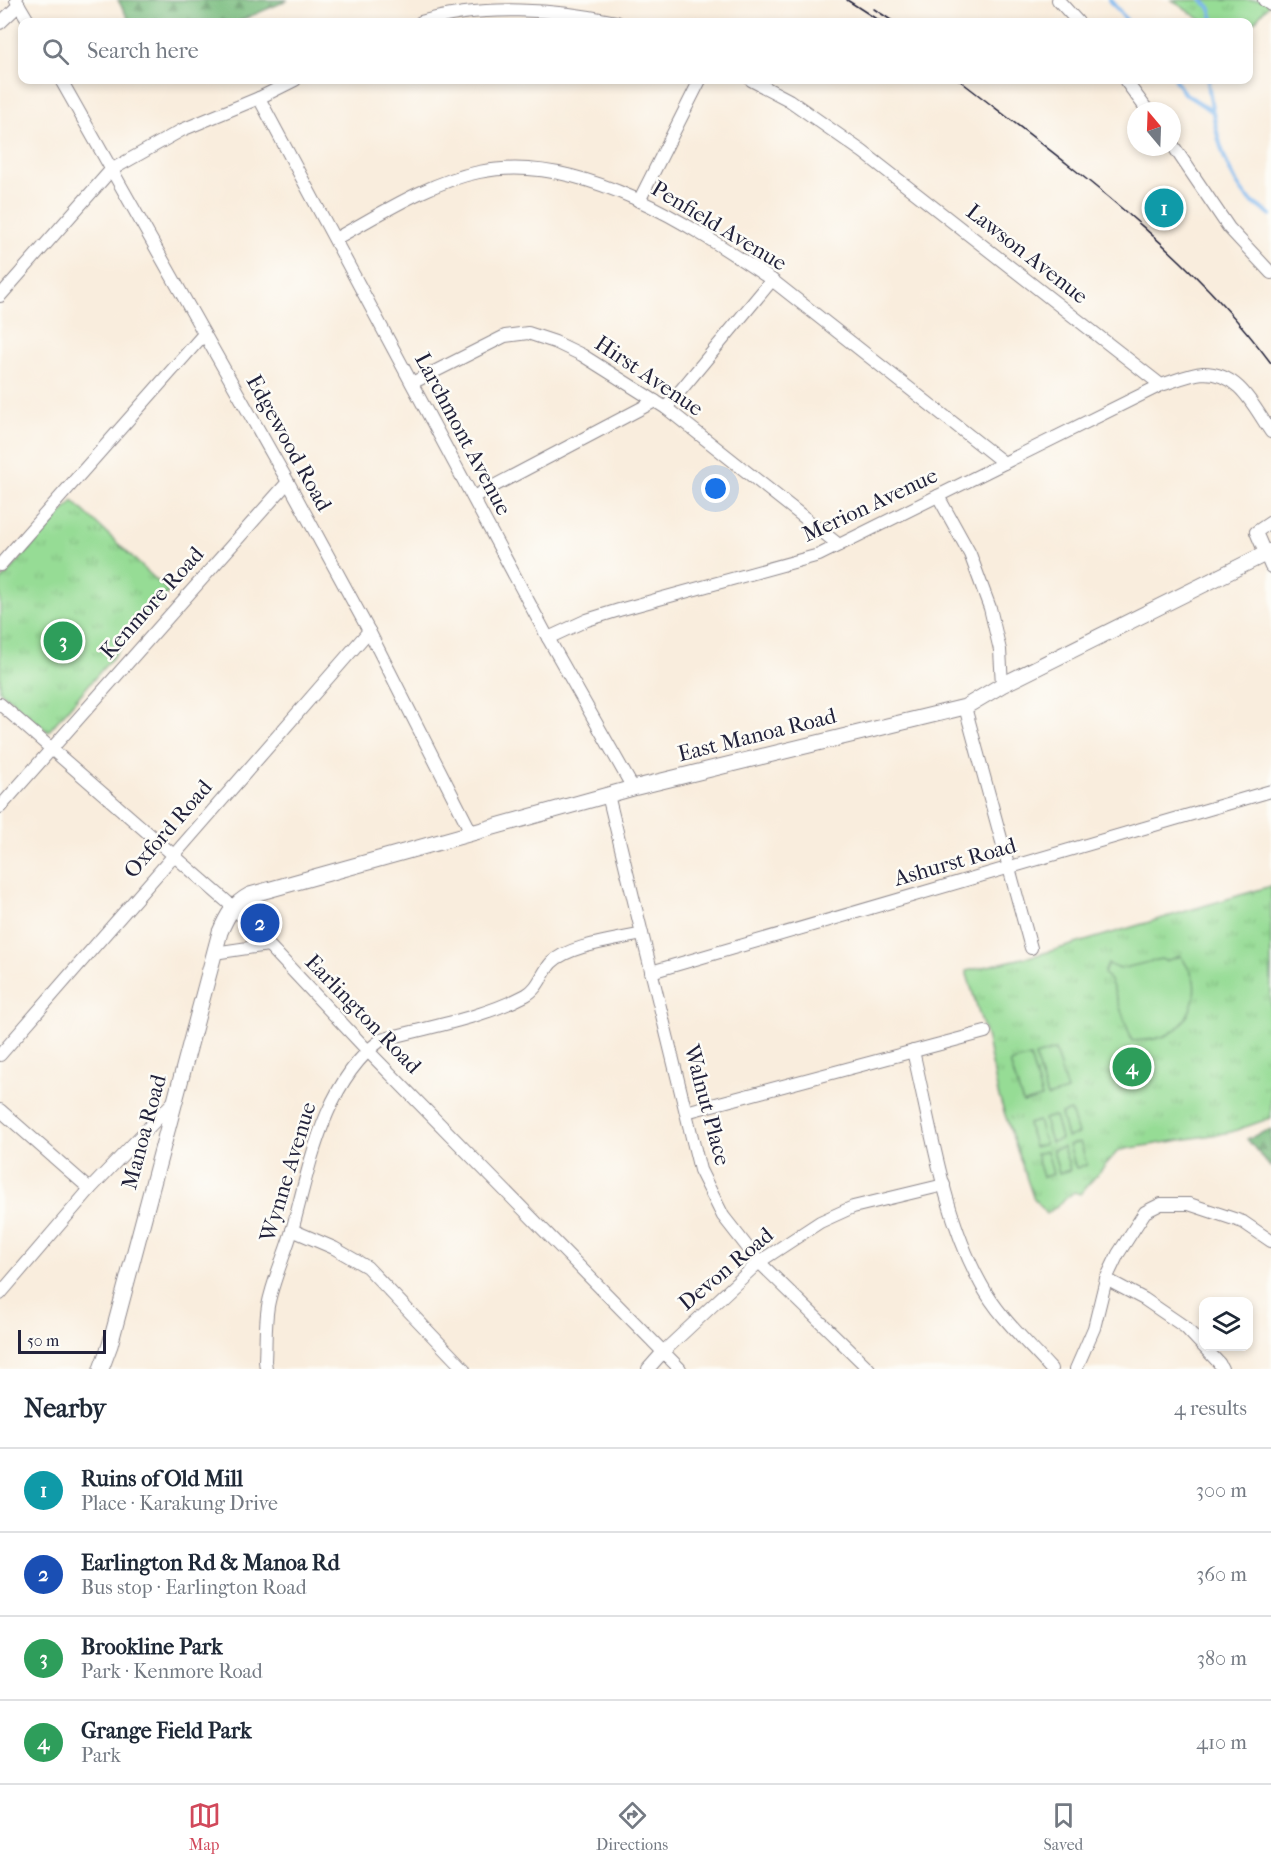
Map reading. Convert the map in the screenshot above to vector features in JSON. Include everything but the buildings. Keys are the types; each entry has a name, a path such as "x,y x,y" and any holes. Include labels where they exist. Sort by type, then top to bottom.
{"main road":[{"name":"East Manoa Road","path":"233,907 250,895 471,832 633,788 965,707 1002,685 1269,557"},
{"name":"Manoa Road","path":"101,1369 110,1345 220,932 233,907"}],"street":[{"path":"1058,0 1074,18"},
{"path":"1264,0 1271,5"},
{"path":"0,23 17,2 27,18"},
{"path":"444,18 514,10 599,18"},
{"name":"Edgewood Road","path":"63,84 288,482 369,631 471,832"},
{"path":"0,296 111,170 182,130 287,84"},
{"path":"639,201 698,84"},
{"name":"Lawson Avenue","path":"759,84 789,100 863,152 1161,385"},
{"path":"1128,84 1141,102"},
{"name":"Larchmont Avenue","path":"259,98 548,638 633,788"},
{"path":"1180,156 1229,228 1271,273"},
{"name":"Penfield Avenue","path":"335,239 411,198 454,179 480,171 546,171 579,178 663,212 772,280 1004,463"},
{"path":"666,408 772,280"},
{"name":"Hirst Avenue","path":"412,383 505,336 528,333 555,342 582,355 666,408 839,546"},
{"path":"0,565 204,334"},
{"path":"1161,385 1201,373 1223,376 1240,386 1271,432"},
{"name":"Merion Avenue","path":"548,638 587,620 619,610 819,555 1161,385"},
{"path":"473,497 655,401"},
{"name":"Kenmore Road","path":"0,807 288,482"},
{"path":"938,496 970,554 990,608 1000,650 1002,685"},
{"path":"1269,557 1256,532 1271,522"},
{"name":"Oxford Road","path":"0,1055 369,631"},
{"name":"Earlington Road","path":"0,704 233,907 367,1050 680,1369"},
{"path":"965,707 1031,948"},
{"name":"Ashurst Road","path":"651,972 1271,791"},
{"name":"Walnut Place","path":"608,795 700,1170 723,1216 759,1262 869,1369"},
{"name":"Wynne Avenue","path":"266,1369 268,1306 314,1148 332,1099 367,1050 381,1040 501,1007 529,994 551,963 569,951 642,934"},
{"path":"214,953 268,945"},
{"path":"686,1112 986,1032"},
{"path":"913,1051 944,1185 962,1246 981,1286 1005,1318 1051,1369"},
{"path":"0,1294 90,1189 176,1098"},
{"path":"0,1110 90,1189"},
{"name":"Devon Road","path":"648,1369 663,1352 759,1262 820,1222 853,1207 944,1185"},
{"path":"1076,1369 1094,1328 1106,1279 1118,1254 1145,1212 1161,1204 1189,1204 1243,1222 1271,1241"},
{"path":"292,1230 334,1248 367,1267 464,1369"},
{"path":"1106,1279 1144,1299 1185,1327 1222,1369"}],"green space":[{"path":"118,0 288,0 246,18 128,18"},
{"path":"1172,0 1264,0 1269,4 1253,24 1253,18 1198,18"},
{"path":"73,501 169,592 48,732 0,691 0,582"},
{"path":"1271,886 1271,1118 1231,1132 1117,1152 1080,1194 1074,1192 1047,1214 1033,1197 998,1094 987,1039 966,971 1041,954"},
{"path":"1181,956 1190,971 1195,989 1186,1019 1165,1036 1132,1041 1111,982 1104,973 1108,964 1120,969"},
{"path":"1055,1050 1067,1091 1047,1097 1035,1056"},
{"path":"1030,1057 1042,1098 1023,1103 1010,1063"},
{"path":"1071,1111 1078,1134 1067,1137 1061,1114"},
{"path":"1055,1116 1061,1139 1051,1142 1044,1119"},
{"path":"1038,1121 1045,1144 1034,1147 1028,1124"},
{"path":"1271,1129 1271,1168 1247,1139"},
{"path":"1080,1142 1087,1165 1076,1168 1069,1145"},
{"path":"1063,1147 1070,1170 1059,1173 1053,1150"},
{"path":"1047,1151 1053,1174 1043,1177 1036,1154"}],"waterway":[{"path":"1110,0 1125,18"},
{"path":"1201,0 1209,6 1213,18"},
{"path":"1178,84 1184,93 1212,111"},
{"path":"1208,84 1219,142 1236,183 1248,198 1271,215"}],"tram line":[{"path":"847,0 875,18"},
{"path":"874,9 888,18"},
{"path":"964,84 1084,177 1164,246 1238,322 1271,363"}],"place":[{"name":"Ruins of Old Mill","path":"1164,208"},
{"name":"Brookline Park","path":"63,641"},
{"name":"Earlington Rd & Manoa Rd","path":"260,923"},
{"name":"Grange Field Park","path":"1132,1067"}]}
